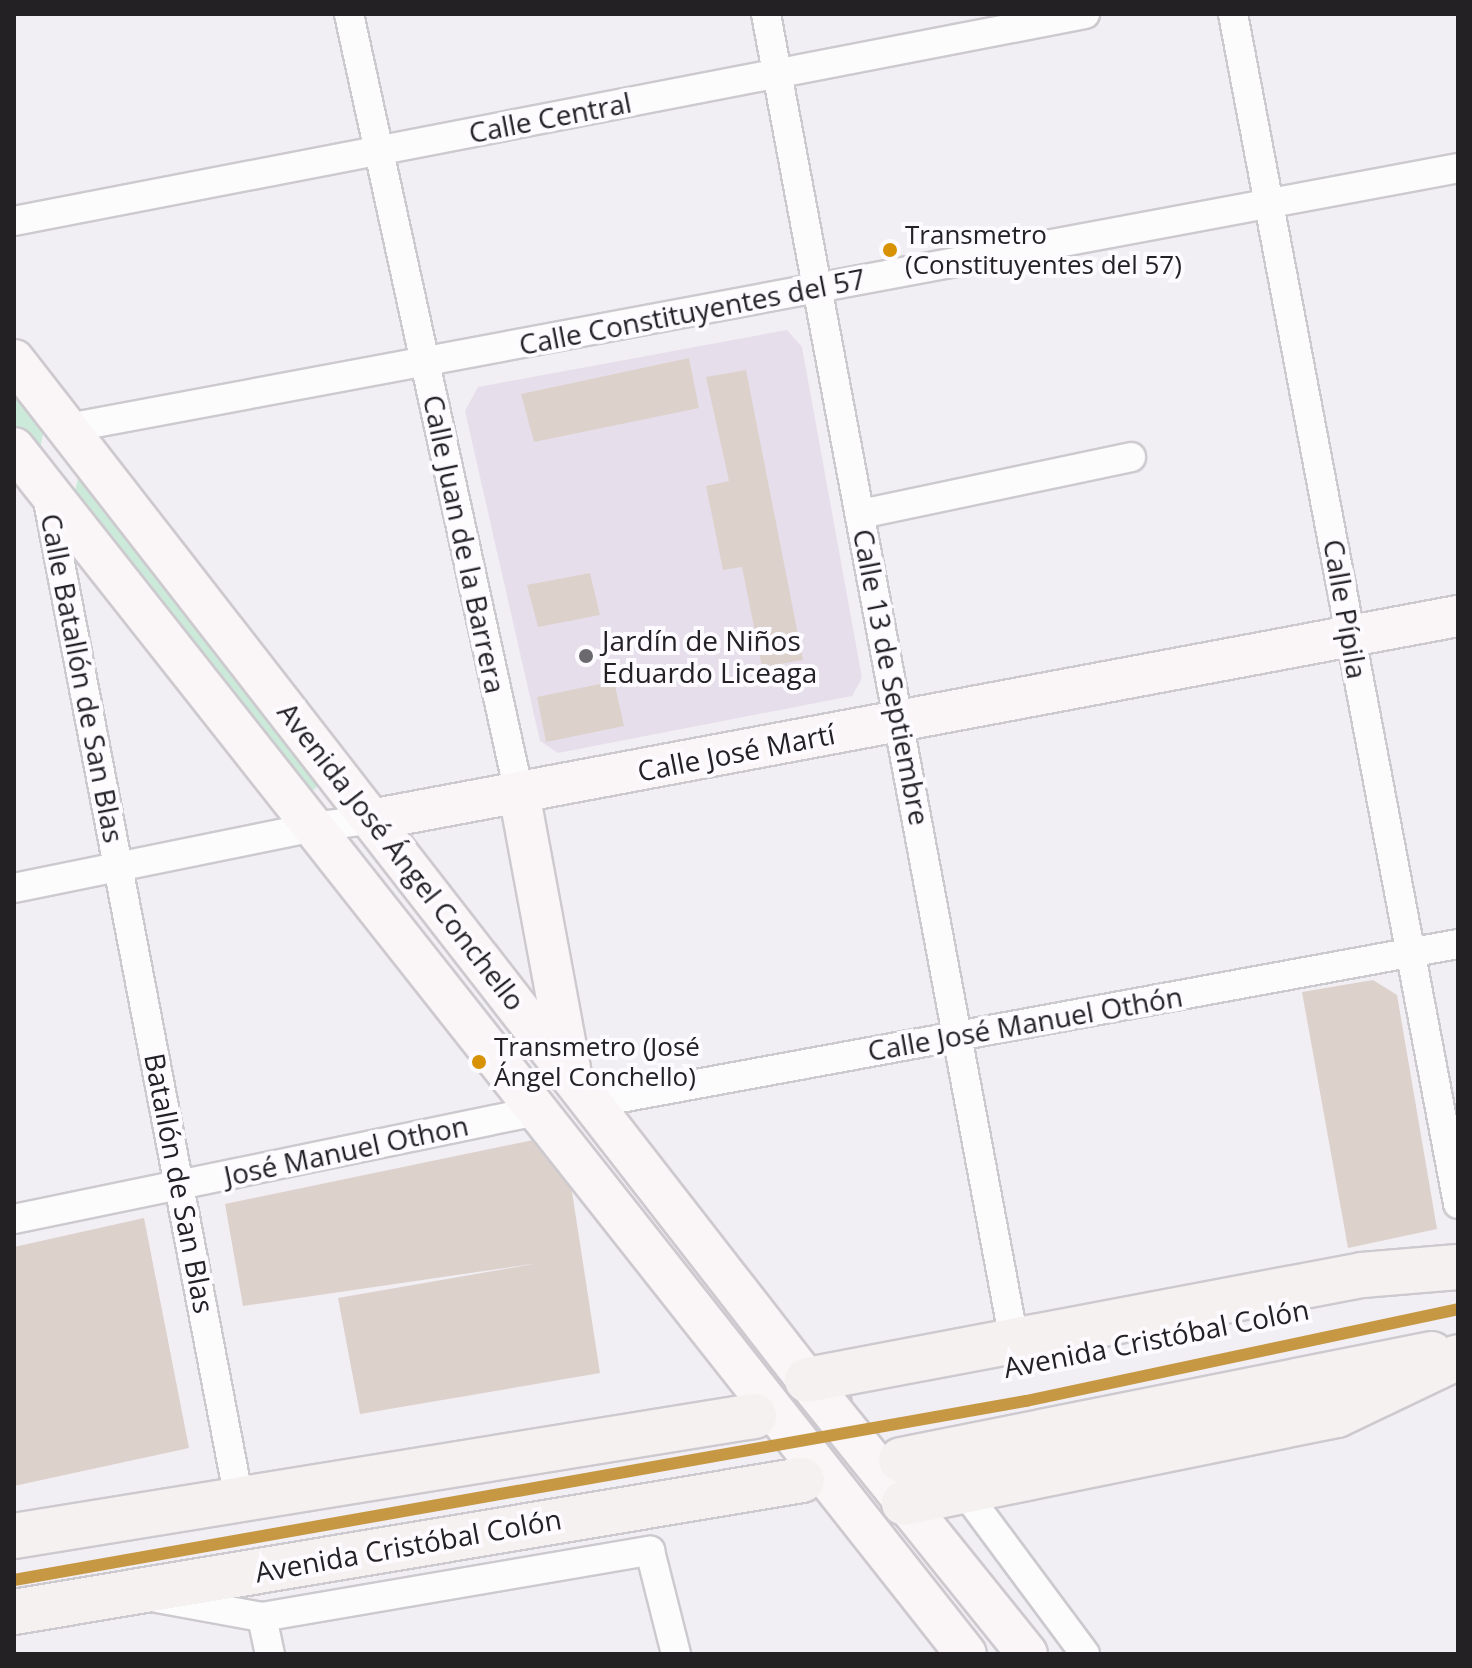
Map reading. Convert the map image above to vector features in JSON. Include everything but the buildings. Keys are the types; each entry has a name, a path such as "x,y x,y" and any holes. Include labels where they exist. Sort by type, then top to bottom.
{"main road":[{"name":"Avenida José Ángel Conchello","path":"14,360 376,819 807,1380 1027,1654"},
{"path":"46,489 68,428"},
{"name":"Avenida José Ángel Conchello","path":"14,448 537,1111 755,1404 966,1654"},
{"name":"Calle José Martí","path":"376,819 1458,616"},
{"name":"Calle Juan de la Barrera","path":"519,793 582,1089"},
{"path":"807,1380 1362,1275 1458,1268"},
{"name":"Avenida Cristóbal Colón","path":"852,1398 1331,1303 1458,1268"},
{"path":"901,1460 1458,1349"},
{"path":"904,1503 1337,1415 1458,1357"},
{"path":"14,1536 244,1499 755,1404"},
{"name":"Avenida Cristóbal Colón","path":"14,1612 802,1480"}],"street":[{"name":"Calle Juan de la Barrera","path":"349,14 519,793"},
{"name":"Calle 13 de Septiembre","path":"766,14 961,1034 1014,1341"},
{"name":"Calle Central","path":"14,221 1085,14"},
{"name":"Calle Pípila","path":"1233,14 1352,635 1408,954 1458,1204"},
{"name":"Calle Constituyentes del 57","path":"68,428 1458,168"},
{"path":"861,514 1131,457"},
{"name":"Calle Batallón de San Blas","path":"46,489 119,867"},
{"name":"Calle José Martí","path":"14,888 313,827 376,819"},
{"name":"Batallón de San Blas","path":"119,867 244,1499"},
{"name":"Calle José Manuel Othón","path":"582,1089 961,1034 1458,944"},
{"name":"José Manuel Othon","path":"14,1219 537,1111"},
{"path":"964,1491 1085,1654"},
{"path":"129,1593 262,1617 639,1550 656,1557 676,1654"},
{"path":"262,1617 270,1654"}],"shaded area":[{"path":"787,330 802,347 862,678 852,696 558,753 540,741 465,411 478,387"}],"green space":[{"path":"14,385 45,425 38,458 14,427"},
{"path":"80,469 321,782 315,789 307,791 73,501"}],"tunnel":[{"path":"754,1416 852,1398"}],"transit line":[{"path":"14,1580 1026,1401 1458,1309"}],"place":[{"name":"Transmetro (Constituyentes del 57)","path":"890,250"},
{"name":"Jardín de Niños Eduardo Liceaga","path":"586,656"},
{"name":"Transmetro (José Ángel Conchello)","path":"479,1062"}]}
